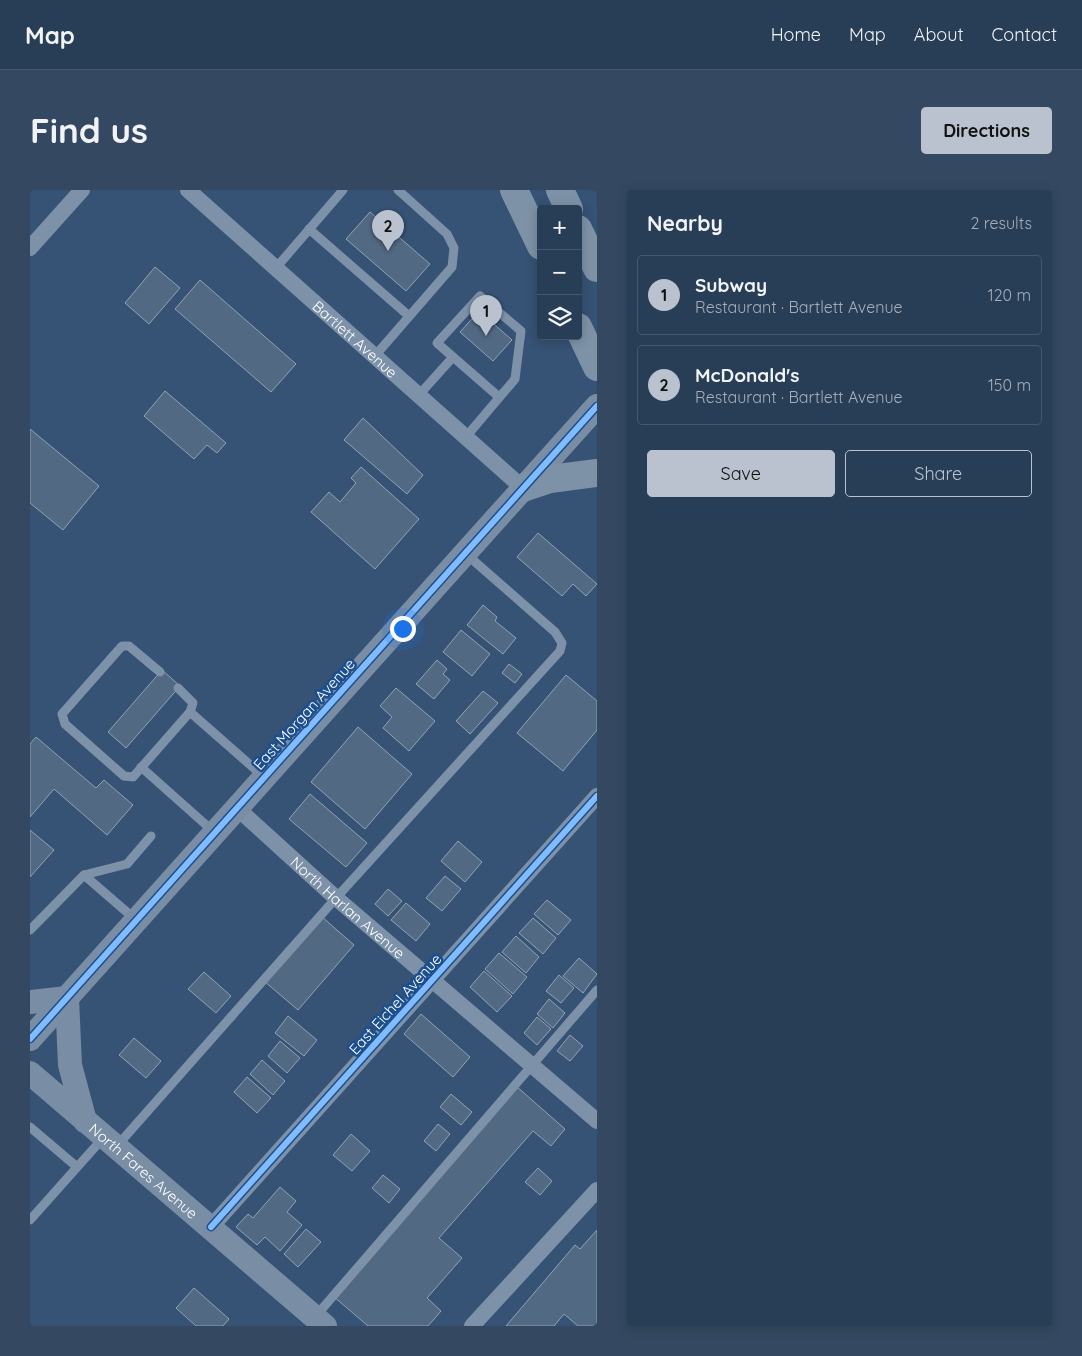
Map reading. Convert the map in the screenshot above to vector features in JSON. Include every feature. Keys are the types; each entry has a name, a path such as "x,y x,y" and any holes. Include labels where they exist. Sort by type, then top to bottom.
{"highway":[{"path":"514,190 537,238"},
{"path":"560,190 567,205"},
{"path":"582,237 597,266"},
{"path":"582,335 597,367"},
{"path":"523,488 550,479 597,473"}],"street":[{"path":"30,248 82,190"},
{"name":"Bartlett Avenue","path":"188,190 523,488"},
{"name":"East Morgan Avenue","path":"30,1039 597,406"},
{"name":"East Eichel Avenue","path":"211,1227 597,796"},
{"name":"North Harlan Avenue","path":"237,808 336,898 597,1121"},
{"path":"30,1002 67,998 70,1065 85,1121"},
{"name":"North Fares Avenue","path":"30,1074 320,1321"},
{"path":"472,1326 597,1190"}],"lane":[{"path":"275,268 343,190"},
{"path":"374,357 452,267 454,248 447,234 398,190"},
{"path":"309,229 410,316"},
{"path":"465,438 515,380 521,331 480,296 438,343 499,397"},
{"path":"418,396 453,357"},
{"path":"30,1220 77,1167 110,1142 336,898 560,651 562,644 555,632 464,553"},
{"path":"160,672 129,646 122,646 62,714 65,724 124,776 133,776 190,712 193,702 178,688"},
{"path":"190,712 264,778"},
{"path":"141,767 214,833"},
{"path":"30,930 84,875 127,864 151,836"},
{"path":"84,875 136,920"},
{"path":"320,1321 597,990"},
{"path":"30,1127 77,1167"}],"building":[{"path":"370,212 430,264 406,291 346,239"},
{"path":"155,267 180,288 149,324 125,303"},
{"path":"200,280 296,364 271,392 175,309"},
{"path":"479,311 512,340 493,361 460,332"},
{"path":"165,391 226,443 217,453 207,445 194,459 144,416"},
{"path":"363,418 423,475 407,494 344,440"},
{"path":"30,429 99,486 63,530 30,503"},
{"path":"361,467 419,519 375,569 311,512 329,492 340,502 356,483 351,478"},
{"path":"538,533 597,584 586,596 573,584 562,596 517,557"},
{"path":"483,605 497,617 495,621 516,638 503,654 467,625"},
{"path":"461,630 490,654 472,676 443,652"},
{"path":"437,660 447,669 443,674 450,680 434,699 416,684"},
{"path":"509,664 522,674 515,683 502,673"},
{"path":"162,670 180,686 126,748 108,732"},
{"path":"566,675 597,701 597,730 563,771 517,733"},
{"path":"396,688 435,721 409,751 383,728 392,717 380,706"},
{"path":"483,691 498,703 470,734 456,721"},
{"path":"358,727 412,774 365,829 311,782"},
{"path":"36,737 96,788 104,780 133,805 107,835 54,789 30,817 30,744"},
{"path":"310,794 367,843 346,867 289,819"},
{"path":"30,830 54,850 30,877"},
{"path":"458,841 482,862 465,882 441,861"},
{"path":"445,876 461,889 442,911 426,898"},
{"path":"388,889 402,901 388,916 375,904"},
{"path":"547,900 571,920 558,935 534,914"},
{"path":"406,903 430,924 416,941 391,920"},
{"path":"321,916 354,945 298,1010 264,981"},
{"path":"533,918 556,938 543,954 519,933"},
{"path":"516,936 539,957 526,973 502,952"},
{"path":"499,953 527,977 513,994 485,969"},
{"path":"579,958 597,974 583,993 563,976"},
{"path":"484,971 512,996 497,1012 470,987"},
{"path":"204,972 231,996 216,1013 188,989"},
{"path":"559,975 574,988 561,1003 546,991"},
{"path":"549,999 565,1013 553,1028 537,1014"},
{"path":"421,1014 470,1057 453,1077 404,1034"},
{"path":"288,1016 317,1040 304,1056 275,1033"},
{"path":"537,1017 551,1029 537,1045 524,1033"},
{"path":"570,1035 583,1046 570,1061 557,1051"},
{"path":"134,1038 161,1061 146,1078 119,1055"},
{"path":"280,1041 300,1058 287,1073 268,1056"},
{"path":"262,1060 285,1081 273,1095 250,1074"},
{"path":"247,1077 271,1098 257,1113 234,1092"},
{"path":"516,1086 565,1129 551,1146 533,1131 439,1238 462,1258 427,1298 441,1311 428,1326 368,1326 333,1296"},
{"path":"451,1094 472,1112 461,1125 440,1107"},
{"path":"438,1124 450,1134 436,1151 424,1141"},
{"path":"351,1134 370,1151 352,1171 333,1155"},
{"path":"538,1168 552,1181 540,1195 525,1182"},
{"path":"383,1175 400,1189 389,1203 372,1188"},
{"path":"280,1187 296,1201 287,1212 302,1225 280,1251 265,1237 257,1245 236,1227 248,1214 253,1218"},
{"path":"306,1229 321,1242 298,1267 284,1254"},
{"path":"597,1230 597,1326 578,1326 564,1314 554,1326 506,1326 575,1245 580,1249"},
{"path":"194,1288 229,1319 223,1326 196,1326 176,1308"}],"cycle path":[{"path":"30,1039 597,406"},
{"path":"211,1227 597,796"}],"place":[{"name":"McDonald's","path":"388,251"},
{"name":"Subway","path":"486,336"}]}
